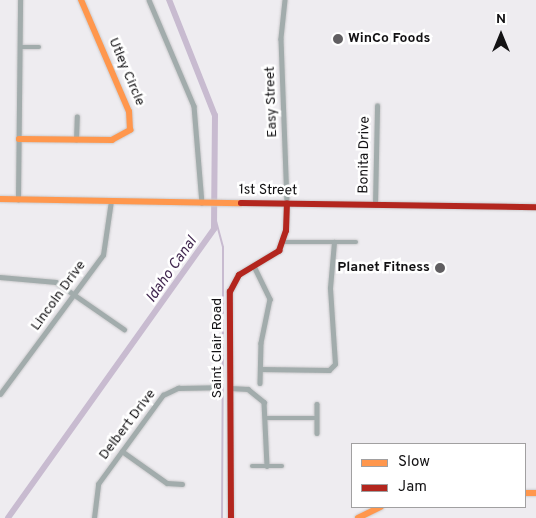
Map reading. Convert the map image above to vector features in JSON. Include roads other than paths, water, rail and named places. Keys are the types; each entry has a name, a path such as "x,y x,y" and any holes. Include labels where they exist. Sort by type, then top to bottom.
{"street":[{"path":"18,200 20,0"},
{"name":"Utley Circle","path":"18,139 76,140 118,138 130,130 132,120 81,0"},
{"path":"150,0 194,106 202,202"},
{"name":"Easy Street","path":"285,0 281,39 286,204"},
{"path":"21,47 39,48"},
{"name":"Bonita Drive","path":"375,205 377,106"},
{"path":"76,140 77,117"},
{"name":"1st Street","path":"0,199 536,207"},
{"name":"Lincoln Drive","path":"0,394 103,255 111,201"},
{"path":"286,204 283,242 356,242"},
{"name":"Saint Clair Road","path":"231,518 230,292 236,278 273,256 283,242"},
{"path":"260,369 329,370 335,364 330,288 334,242"},
{"path":"254,266 270,299 260,369 260,383"},
{"path":"0,277 42,278 75,294 124,329"},
{"name":"Delbert Drive","path":"94,518 98,484 169,391 217,387"},
{"path":"230,388 260,395 267,418 267,466"},
{"path":"317,404 317,433"},
{"path":"267,418 317,418"},
{"path":"122,451 167,483 182,484"},
{"path":"252,466 282,466"},
{"path":"358,518 379,508"}],"waterway":[{"name":"Idaho Canal","path":"8,518 214,229 215,116 169,0"},
{"path":"216,221 223,247 223,313"},
{"path":"222,518 223,320"}],"place":[{"name":"WinCo Foods","path":"338,39"},
{"name":"Planet Fitness","path":"440,268"}]}
